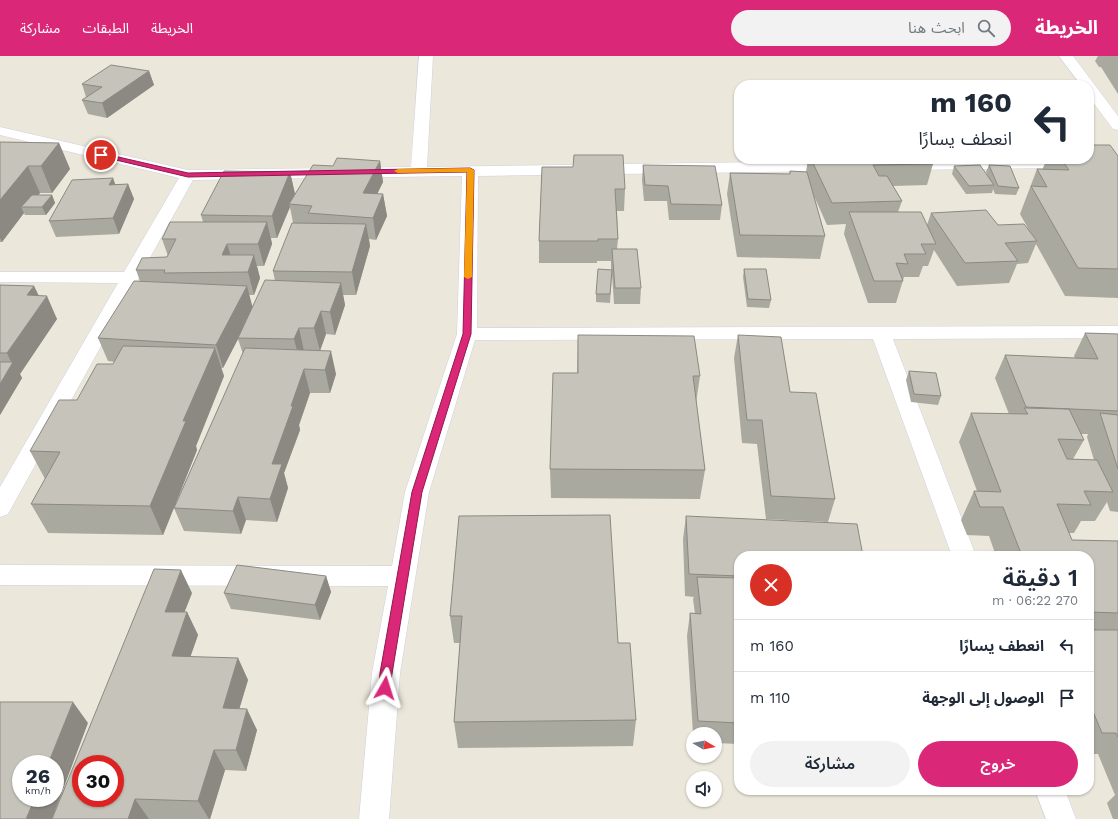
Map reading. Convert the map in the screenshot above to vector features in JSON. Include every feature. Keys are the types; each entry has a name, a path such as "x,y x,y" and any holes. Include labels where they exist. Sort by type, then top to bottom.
{"street":[{"path":"419,171 426,56"},
{"path":"1066,56 1084,80"},
{"path":"1094,94 1118,126"},
{"path":"0,131 188,175 854,165"},
{"path":"1094,162 1118,162"},
{"path":"886,165 963,164"},
{"path":"374,819 386,673 417,492 467,334 470,170"},
{"path":"0,508 188,175"},
{"path":"0,277 130,278"},
{"path":"467,334 1118,332"},
{"path":"881,333 962,551"},
{"path":"0,575 402,576"},
{"path":"1052,795 1061,819"}],"building":[{"path":"111,65 149,71 102,103 82,100 102,87 82,84"},
{"path":"0,142 59,143 41,166 28,166 0,200"},
{"path":"1094,145 1110,145 1118,156 1118,269 1078,268 1031,186 1047,187 1037,169 1069,170 1065,164 1094,164"},
{"path":"574,155 623,155 625,189 615,189 618,239 598,239 598,241 539,241 542,167 573,167"},
{"path":"337,158 380,161 363,193 383,194 373,218 308,213 312,206 289,204 313,165 333,166"},
{"path":"813,164 933,164 873,165 879,176 887,176 902,201 832,203"},
{"path":"643,165 715,166 722,205 671,204 668,186 645,185"},
{"path":"980,165 994,185 969,186 954,166"},
{"path":"989,165 1010,166 1019,188 998,186"},
{"path":"224,171 290,172 272,216 201,215"},
{"path":"790,171 807,172 825,236 740,235 730,173 790,174"},
{"path":"113,178 109,185 128,184 113,218 49,221 72,180"},
{"path":"32,195 52,195 42,207 21,207"},
{"path":"986,210 998,225 1024,224 1037,241 1005,243 1018,261 965,263 931,213"},
{"path":"849,212 921,212 936,244 921,244 926,254 904,254 908,264 896,263 903,281 874,281"},
{"path":"170,222 267,222 258,244 227,244 222,255 254,255 248,272 164,273 165,270 136,270 142,258 167,257 176,239 162,239"},
{"path":"292,223 366,224 352,272 273,271"},
{"path":"612,249 637,249 641,288 615,288"},
{"path":"598,269 612,270 610,294 596,294"},
{"path":"744,269 766,269 771,300 748,299"},
{"path":"265,280 341,283 330,312 321,311 314,328 299,328 294,339 238,338"},
{"path":"134,281 247,286 216,345 98,338"},
{"path":"0,285 34,286 27,295 47,296 7,353 0,353"},
{"path":"1085,333 1118,334 1118,411 1026,407 1005,355 1098,359"},
{"path":"578,335 694,336 700,376 693,376 705,470 550,469 553,373 578,373"},
{"path":"738,335 781,337 790,392 816,393 835,499 771,496 762,420 747,420"},
{"path":"123,346 215,348 183,421 186,421 150,506 31,504 60,452 30,451 59,400 77,400 97,364 113,364"},
{"path":"245,348 331,351 325,370 304,369 291,406 293,406 272,464 282,464 270,499 238,497 233,511 174,508"},
{"path":"0,362 13,362 0,384"},
{"path":"909,371 936,373 941,396 914,394"},
{"path":"1024,408 1069,409 1084,440 1058,439 1067,459 1097,460 1113,492 1084,491 1091,505 1057,504 1072,540 1118,541 1118,613 1094,612 1094,551 1020,551 1003,507 980,507 974,491 1001,492 971,413 1028,414"},
{"path":"1100,413 1118,415 1118,469"},
{"path":"610,515 618,643 630,643 636,720 454,722 462,616 450,616 459,516"},
{"path":"686,516 857,524 862,551 734,551 734,576 689,574"},
{"path":"237,565 326,576 315,605 224,593"},
{"path":"154,569 181,570 165,612 187,612 172,656 238,658 223,708 247,709 236,750 214,750 198,801 135,799 128,819 52,819 57,807 64,807 64,790 72,770 72,807 124,807 124,755 78,755"},
{"path":"697,577 734,578 734,723 698,721 690,613 701,614"},
{"path":"1094,630 1118,630 1118,737 1116,733 1102,733 1094,714"},
{"path":"0,702 73,702 52,755 12,755 12,807 31,807 26,819 0,819"}],"slow traffic":[{"path":"398,171 470,170 468,277"}],"route":[{"path":"101,155 188,175 470,170 467,334 417,492 386,673 385,688"}]}
